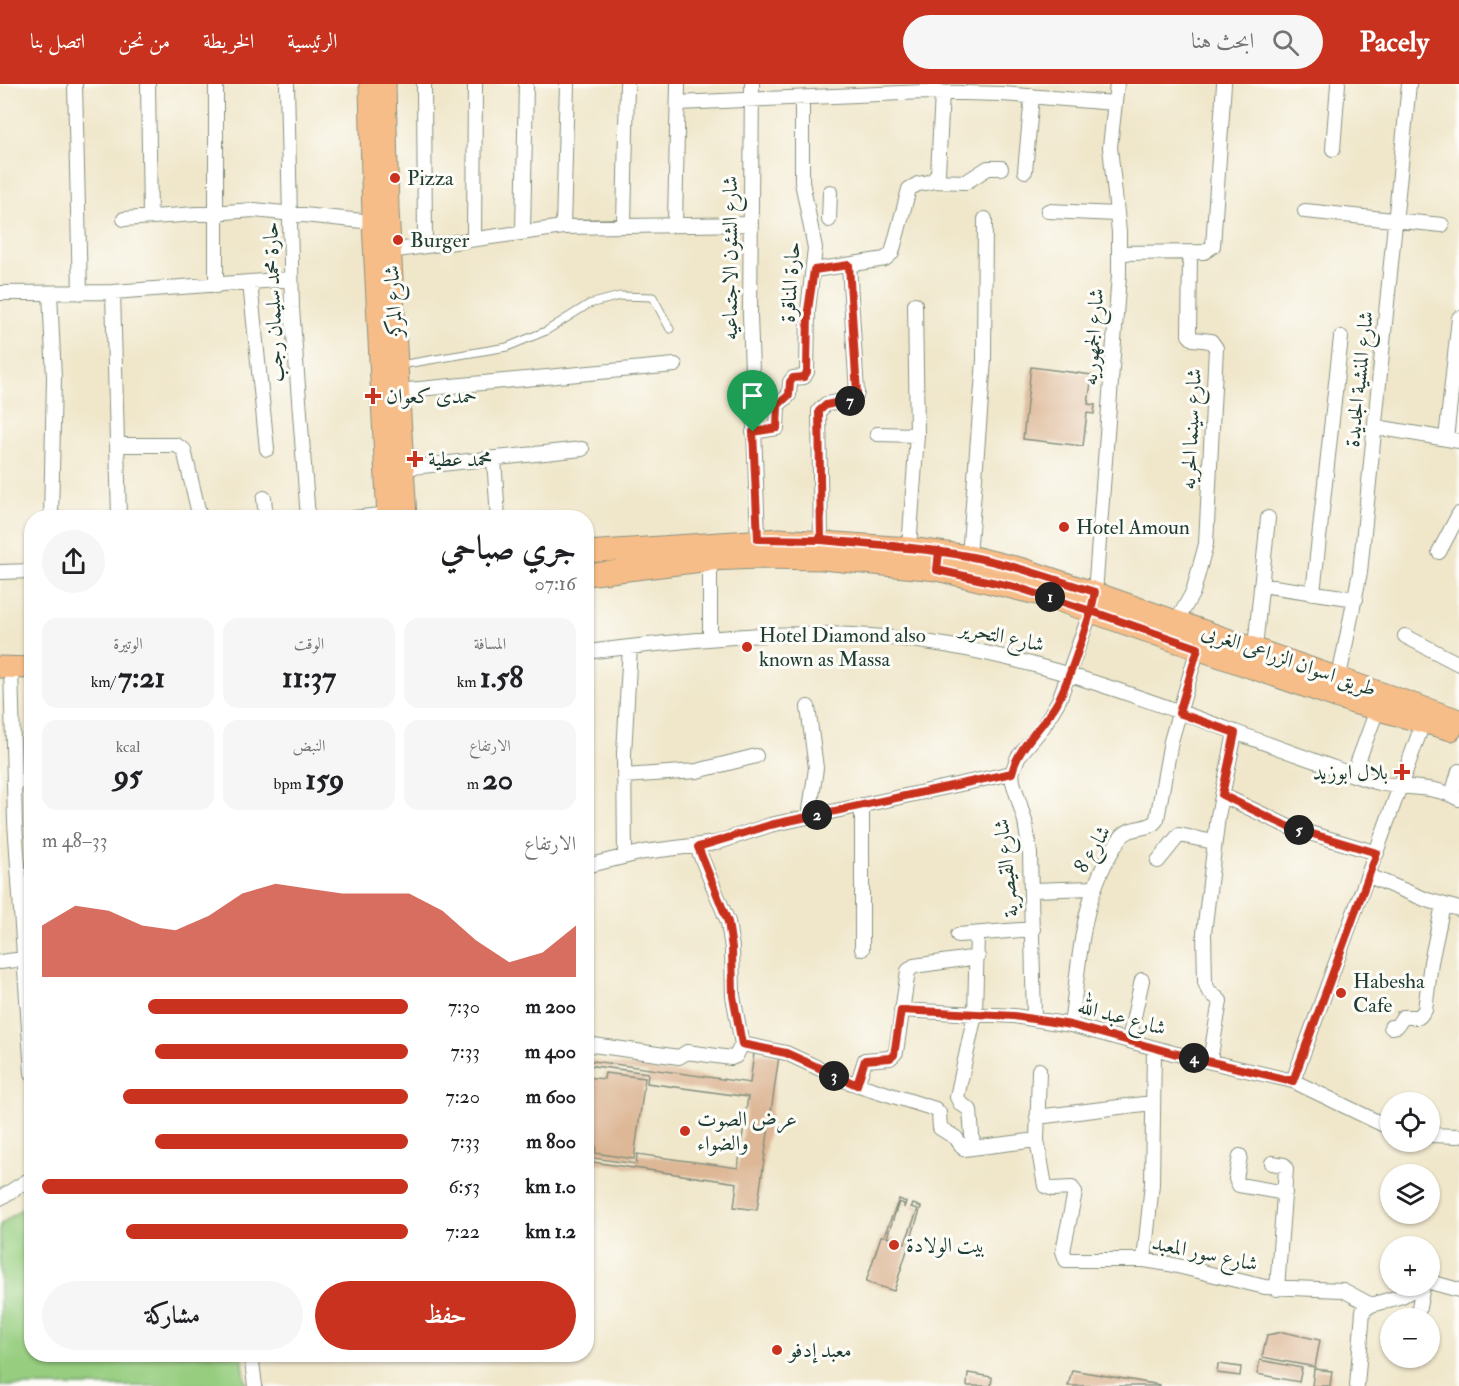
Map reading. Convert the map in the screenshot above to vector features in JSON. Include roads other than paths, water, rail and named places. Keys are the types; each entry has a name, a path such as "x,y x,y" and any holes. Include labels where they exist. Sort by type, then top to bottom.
{"main road":[{"name":"شارع المركز","path":"370,84 373,222 391,360 398,392 403,468 395,510"},
{"name":"شارع المركز","path":"385,84 394,510"},
{"name":"طريق اسوان الزراعى الغربى","path":"594,551 758,539 821,540 909,548 938,561 1019,588 1177,621 1459,720"},
{"name":"طريق اسوان الزراعى الغربى","path":"594,573 710,560 801,558 938,561 969,556 1023,569 1198,648 1377,710 1459,732"}],"street":[{"path":"75,84 80,292"},
{"path":"148,84 150,217"},
{"path":"216,84 218,212 216,286"},
{"name":"حارة محمد سليمان رجب","path":"287,84 291,279 308,510"},
{"path":"423,84 425,246"},
{"path":"474,238 475,84"},
{"path":"523,231 526,84"},
{"path":"563,227 567,84"},
{"path":"624,225 627,84"},
{"path":"675,224 678,84"},
{"name":"شارع الشئون الاجتماعيه","path":"752,84 753,432 758,539"},
{"name":"شارع الجمهوريه","path":"1093,602 1119,253 1117,214 1110,170 1117,84"},
{"path":"1119,253 1208,252 1213,246 1224,84"},
{"path":"1333,149 1338,84"},
{"name":"شارع المنشية الجديدة","path":"1339,677 1356,599 1376,427 1409,84"},
{"path":"678,103 752,100 805,93 924,88 942,92 1114,103"},
{"path":"934,181 939,172 942,92"},
{"name":"حارة المناقرة","path":"753,432 777,428 778,405 789,395 790,382 793,378 804,377 807,372 808,310 814,270 814,237 802,183 805,93"},
{"path":"1025,171 1032,96"},
{"path":"814,270 889,256 894,249 909,189 918,184 934,181 966,182 988,168 1001,168"},
{"path":"810,215 829,218 830,192"},
{"path":"124,219 254,210 373,222"},
{"path":"1048,211 1117,214"},
{"path":"1305,211 1442,225"},
{"path":"969,556 984,360 985,219"},
{"path":"390,251 563,227 751,224"},
{"name":"شارع سينما الحريه","path":"1177,621 1196,584 1206,544 1216,348 1211,341 1193,339 1189,335 1190,253"},
{"path":"821,540 819,415 821,408 826,405 850,400 857,393 849,265"},
{"path":"0,293 113,292 291,279"},
{"path":"250,283 267,449"},
{"path":"113,292 119,510"},
{"path":"50,293 54,378 51,510"},
{"path":"909,548 917,435 915,304"},
{"path":"1376,427 1453,440 1459,318"},
{"path":"1313,593 1341,337"},
{"path":"398,392 675,365"},
{"path":"877,434 917,435"},
{"path":"118,445 172,445 184,450 198,510"},
{"path":"403,468 582,449"},
{"path":"494,458 497,510"},
{"path":"264,498 265,510"},
{"path":"1439,552 1459,514"},
{"path":"1255,648 1268,518"},
{"path":"710,560 710,638"},
{"path":"0,572 24,571"},
{"path":"1262,585 1356,599"},
{"path":"594,864 626,856 698,847 809,817 1012,773 1018,757 1051,713 1069,674 1093,602"},
{"name":"شارع التحرير","path":"594,651 710,638 791,633 882,637 991,653 1069,674 1353,774 1402,786 1427,787 1456,797"},
{"path":"1405,636 1459,664"},
{"path":"626,856 624,776 630,647"},
{"name":"شارع 8","path":"1071,1025 1086,913 1092,888 1104,862 1125,833 1132,828 1150,826 1157,819 1171,741 1198,648"},
{"path":"0,962 24,960 14,781 14,667"},
{"path":"808,707 816,768 809,817"},
{"path":"1353,774 1377,710"},
{"path":"1293,1081 1423,723"},
{"path":"1210,1061 1220,1001 1206,986 1203,949 1214,842 1235,733"},
{"path":"624,776 697,771 756,756"},
{"path":"1456,797 1459,771"},
{"name":"شارع القيصرية","path":"1012,773 1028,836 1032,890 1034,1018"},
{"path":"14,781 24,782"},
{"path":"1222,795 1289,827 1377,853"},
{"path":"862,805 862,949"},
{"path":"1158,861 1179,835 1214,842"},
{"path":"594,1045 680,1057 687,1052 731,1058 736,1056 742,1044 733,996 732,948 728,922 698,847"},
{"path":"1369,876 1459,909"},
{"path":"1032,890 1092,888"},
{"path":"1390,1028 1397,1026 1403,1017 1419,1017 1425,1010 1431,962 1443,905"},
{"path":"958,935 1033,928"},
{"path":"973,1148 970,1110 960,1103 957,1097 975,1014 977,934"},
{"path":"857,1085 865,1060 890,1058 894,1055 905,978 911,968 978,957"},
{"path":"1129,1040 1142,980"},
{"name":"شارع عبد الله","path":"901,1010 1034,1018 1071,1025 1154,1048 1293,1081 1380,1123"},
{"path":"742,1044 786,1053 857,1085 935,1109 939,1113 940,1128 956,1138 962,1147 973,1148 1038,1140 1039,1070"},
{"path":"1144,1260 1152,1184 1154,1048"},
{"path":"1037,1117 1152,1103"},
{"path":"1440,1135 1459,1136"},
{"name":"شارع سور المعبد","path":"1038,1140 1045,1186 1053,1189 1072,1188 1075,1192 1063,1251 1064,1258 1070,1261 1144,1260 1185,1267 1277,1289 1343,1290 1371,1305"},
{"path":"1240,1156 1236,1179 1239,1185 1285,1193"},
{"path":"1272,1163 1284,1165 1286,1169 1277,1289"},
{"path":"0,1198 24,1183"},
{"path":"1440,1285 1459,1290"},
{"path":"1357,1386 1361,1316 1371,1305 1402,1296"},
{"path":"252,1362 255,1386"}],"lane":[{"path":"391,360 507,347 546,331 589,304 620,296 653,297 670,329"}],"place":[{"name":"Pizza","path":"395,178"},
{"name":"Burger","path":"398,240"},
{"name":"حمدى كعوان","path":"373,396"},
{"name":"محمد عطية","path":"415,459"},
{"name":"Hotel Amoun","path":"1064,527"},
{"name":"Hotel Diamond also known as Massa","path":"747,647"},
{"name":"بلال ابوزيد","path":"1402,772"},
{"name":"Habesha Cafe","path":"1341,993"},
{"name":"عرض الصوت والضواء","path":"685,1131"},
{"name":"بيت الولادة","path":"894,1245"},
{"name":"معبد إدفو","path":"777,1350"}]}
